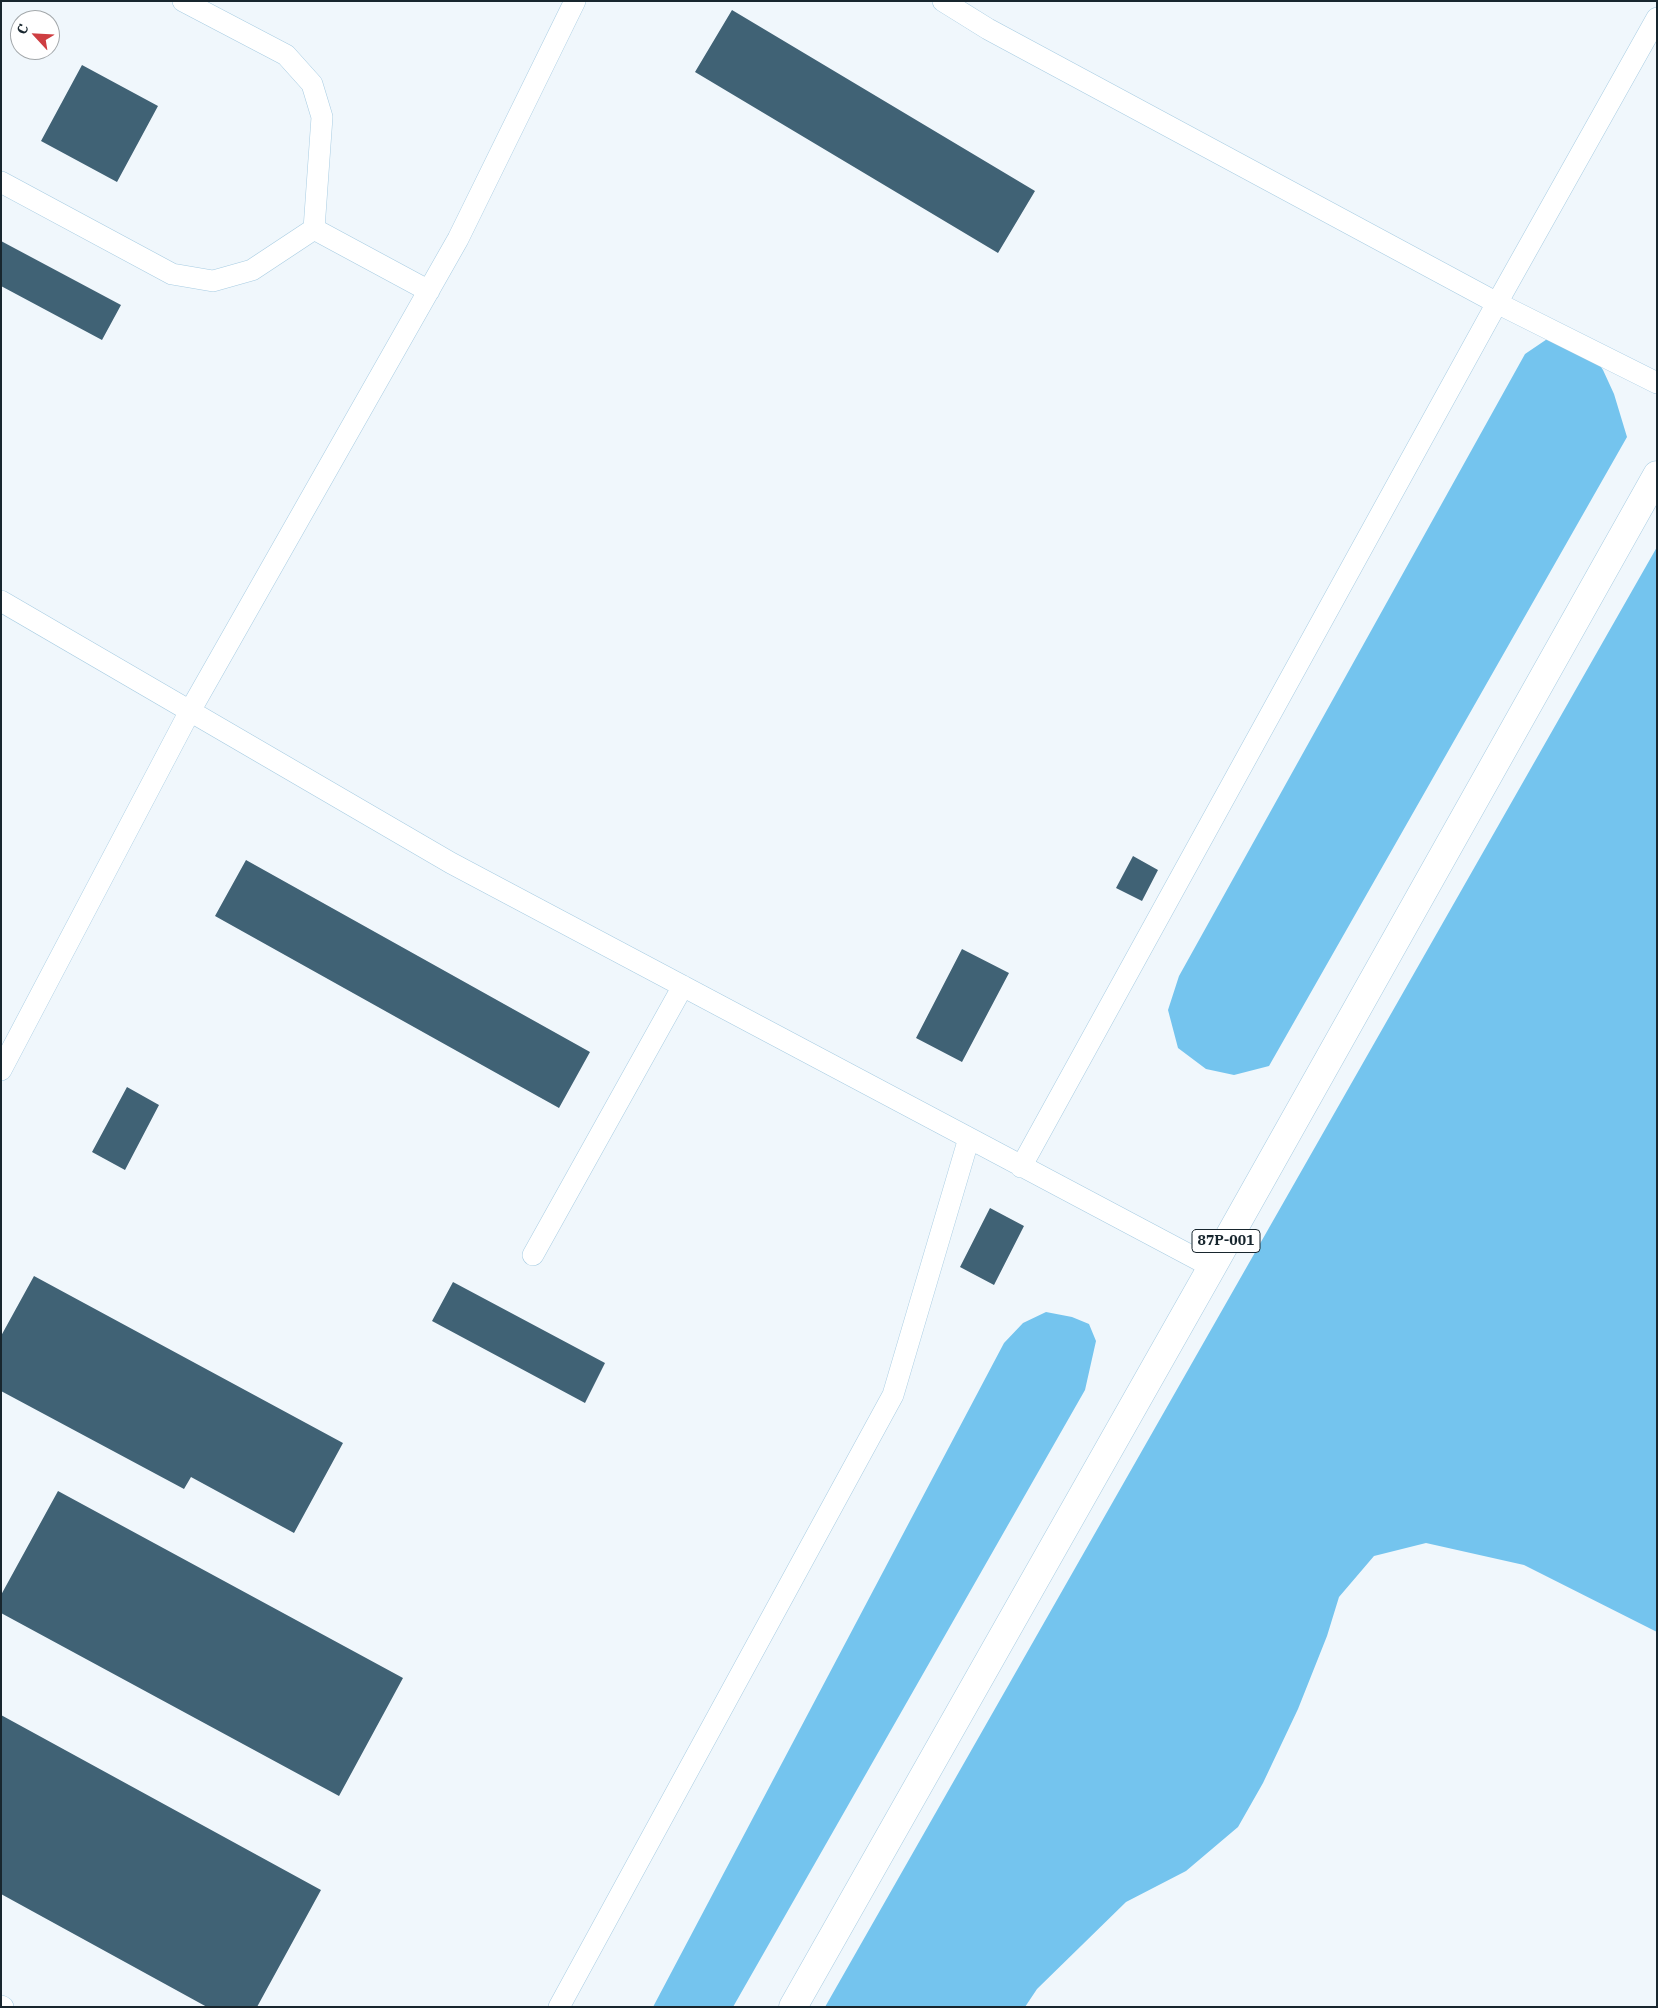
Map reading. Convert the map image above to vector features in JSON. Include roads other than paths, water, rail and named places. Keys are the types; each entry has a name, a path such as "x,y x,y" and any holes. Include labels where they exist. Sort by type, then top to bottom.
{"main road":[{"name":"87Р-001","path":"793,2007 1212,1268 1657,475"}],"lane":[{"path":"183,1 286,54 312,84 322,117 314,230"},
{"path":"1,1070 190,711 458,239 575,1"},
{"path":"943,1 988,29 1497,303 1657,382"},
{"path":"1022,1166 1497,303 1657,18"},
{"path":"1,182 172,274 213,281 252,270 314,230"},
{"path":"314,230 429,291"},
{"path":"1,601 451,863 1212,1268"},
{"path":"533,1256 683,986"},
{"path":"559,2007 893,1396 969,1138"}]}
